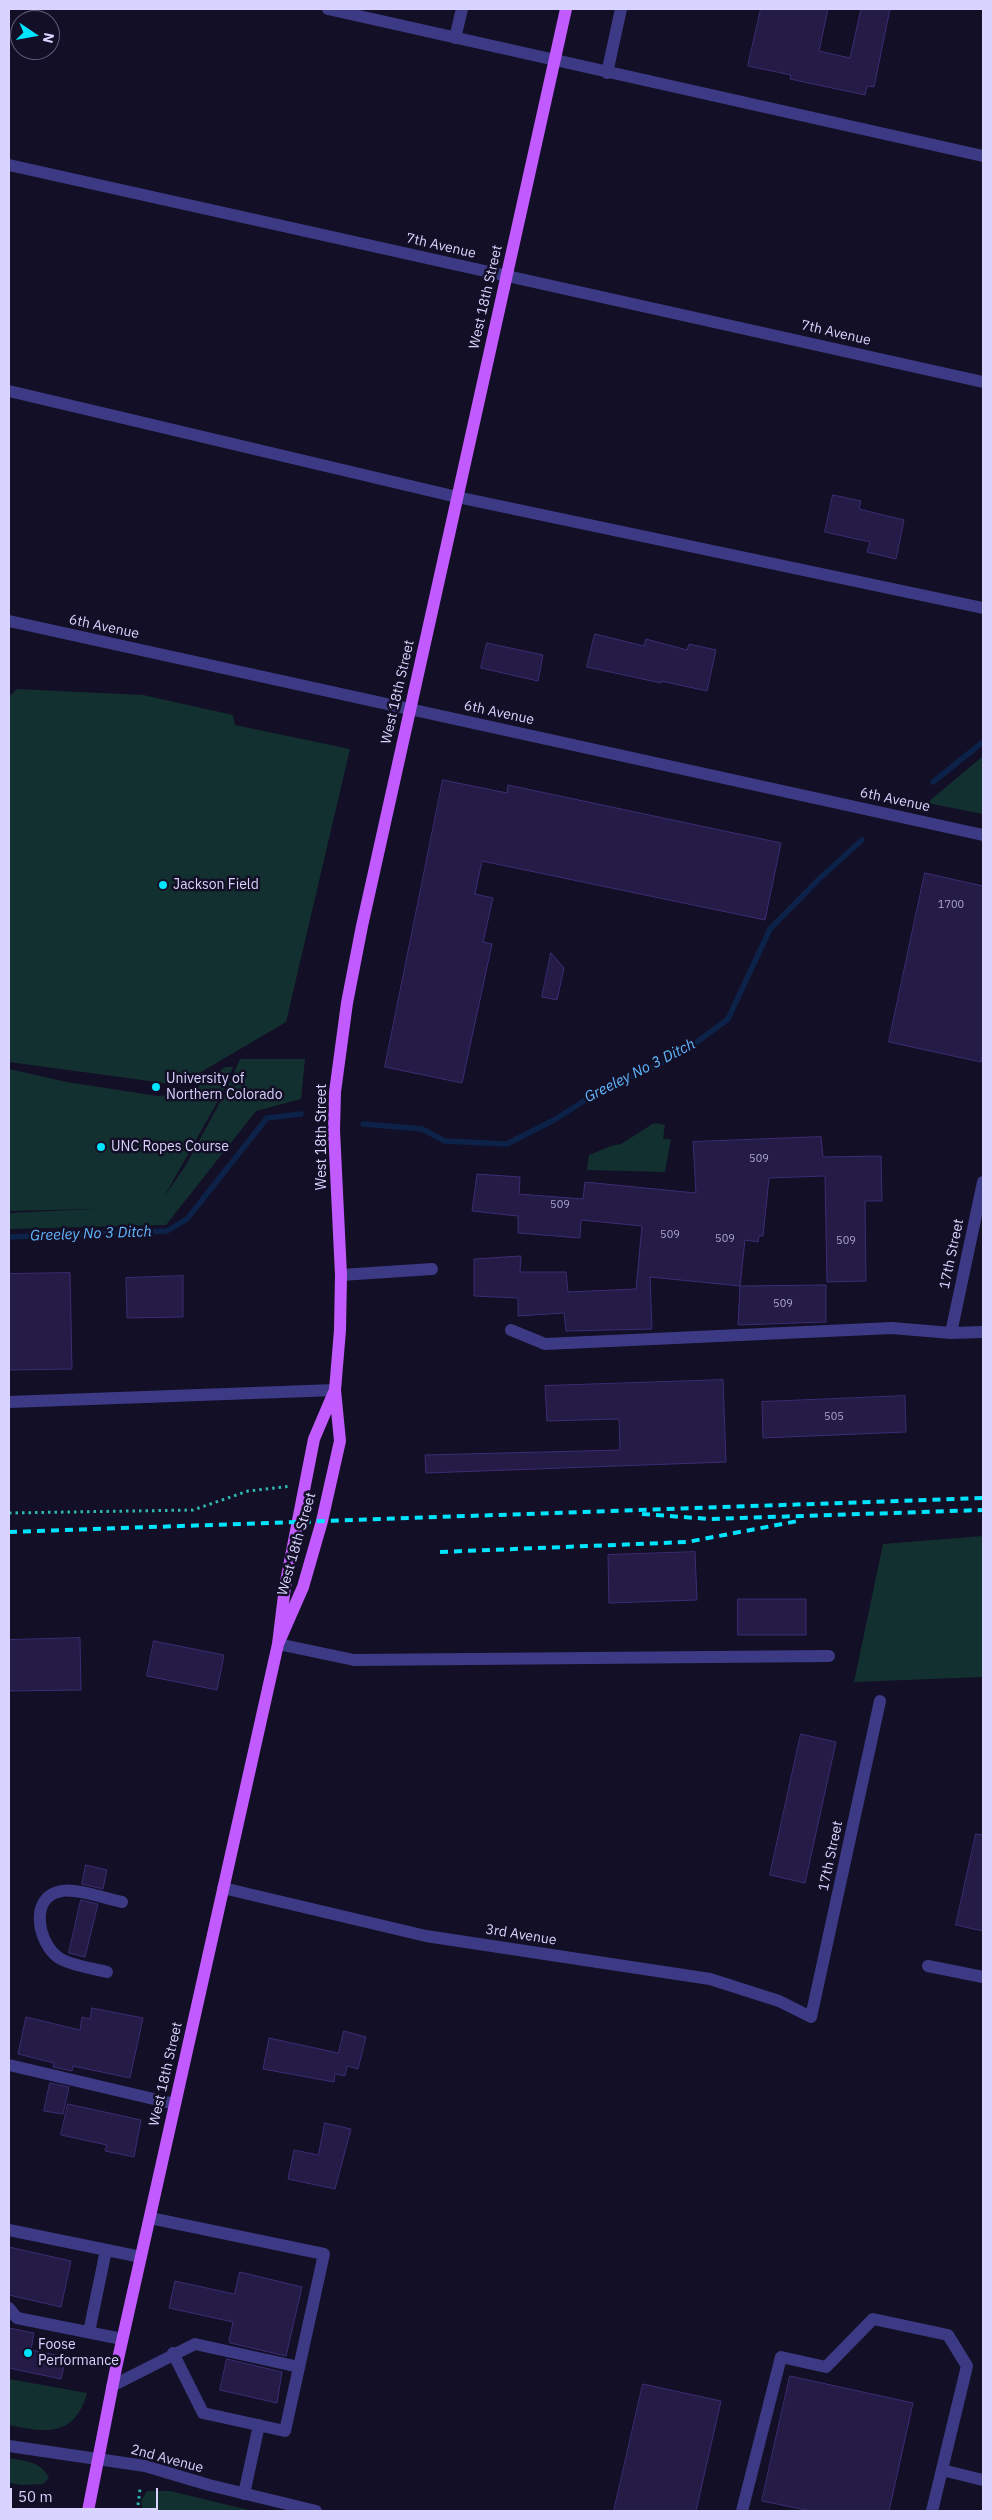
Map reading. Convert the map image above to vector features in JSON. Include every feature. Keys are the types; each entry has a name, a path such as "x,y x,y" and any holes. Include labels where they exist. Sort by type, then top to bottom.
{"main road":[{"name":"West 18th Street","path":"278,1644 303,1587 322,1522 340,1441 335,1390 342,1275 334,1130 335,1092 347,1003 362,926 566,9"},
{"name":"West 18th Street","path":"88,2511 122,2339 278,1644 285,1587 314,1439 335,1390"}],"street":[{"path":"328,9 342,10 554,61 983,156"},
{"path":"454,38 462,9"},
{"path":"607,73 621,9"},
{"name":"7th Avenue","path":"9,165 983,382"},
{"path":"9,391 457,497 983,608"},
{"name":"6th Avenue","path":"9,621 983,835"},
{"name":"17th Street","path":"951,1333 983,1182"},
{"path":"342,1275 432,1269"},
{"path":"511,1330 545,1344 892,1328 951,1333 983,1332"},
{"path":"9,1402 335,1390"},
{"path":"278,1644 354,1660 829,1656"},
{"name":"17th Street","path":"812,2017 880,1701"},
{"name":"3rd Avenue","path":"223,1888 426,1936 710,1979 779,2000 812,2017"},
{"path":"107,1972 61,1959 50,1950 42,1938 40,1911 49,1896 62,1891 122,1902"},
{"path":"928,1966 983,1977"},
{"path":"9,2066 175,2104"},
{"path":"150,2218 324,2254 284,2431 203,2413 173,2353"},
{"path":"9,2230 141,2257"},
{"path":"89,2332 106,2250"},
{"path":"9,2308 17,2318 122,2339"},
{"path":"742,2511 781,2357 826,2367 873,2320 948,2335 967,2366 932,2511"},
{"path":"112,2386 173,2353 195,2344 299,2367"},
{"path":"244,2494 259,2426"},
{"name":"2nd Avenue","path":"9,2446 145,2466 244,2494 316,2511"},
{"path":"942,2470 983,2480"}],"path":[{"path":"9,1513 193,1510 248,1491 306,1484"},
{"path":"138,2505 140,2489"}],"green space":[{"name":"Jackson Field","path":"17,689 143,695 233,715 235,725 350,749 286,1022 179,1085 9,1062 9,697"},
{"path":"983,756 983,814 927,803"},
{"name":"UNC Ropes Course","path":"240,1059 305,1059 301,1099 256,1111 166,1225 9,1229 9,1213 95,1209 9,1211 9,1069 67,1082 157,1096 190,1093 225,1067 233,1067 224,1090 164,1197 186,1165 226,1091"},
{"path":"654,1123 665,1125 663,1139 671,1139 665,1172 587,1170 589,1155 621,1144"},
{"path":"983,1536 983,1677 854,1682 883,1544"},
{"path":"9,2379 87,2393 82,2407 75,2418 67,2425 47,2430 22,2428 9,2425"},
{"path":"9,2458 37,2465 46,2472 49,2478 43,2484 22,2485 9,2483"},
{"path":"147,2491 170,2491 253,2511 143,2511 141,2501"}],"building":[{"path":"761,9 828,9 819,51 850,58 861,9 890,9 874,87 867,86 865,95 790,79 791,75 748,66"},
{"path":"833,495 861,501 859,509 904,520 896,559 867,552 870,542 825,532"},
{"path":"595,634 644,646 646,639 687,650 689,644 716,650 707,691 587,667"},
{"path":"487,643 543,655 538,681 481,668"},
{"path":"443,780 507,793 508,785 781,843 765,920 482,861 475,894 493,898 483,942 492,944 462,1083 385,1067"},
{"path":"925,873 983,886 983,1053 981,1062 889,1042"},
{"path":"551,953 564,968 557,1000 542,997"},
{"path":"821,1137 823,1157 881,1156 882,1201 865,1201 866,1281 827,1282 825,1176 769,1178 763,1236 759,1236 758,1242 745,1240 740,1286 650,1277 652,1329 566,1331 564,1313 518,1316 518,1298 474,1296 474,1259 521,1256 520,1272 566,1272 568,1292 636,1289 642,1226 581,1220 580,1238 518,1233 518,1216 472,1211 477,1174 520,1177 519,1194 583,1199 585,1182 696,1193 693,1142"},
{"path":"70,1273 72,1369 9,1370 9,1274"},
{"path":"183,1276 183,1317 127,1318 126,1278"},
{"path":"826,1285 826,1322 738,1325 740,1286"},
{"path":"723,1380 726,1462 426,1473 425,1455 620,1450 619,1419 547,1421 545,1386"},
{"path":"905,1396 906,1432 763,1438 762,1402"},
{"path":"695,1552 697,1600 609,1603 608,1555"},
{"path":"738,1599 806,1599 806,1635 738,1635"},
{"path":"80,1638 81,1690 9,1691 9,1640"},
{"path":"154,1641 224,1655 217,1690 147,1676"},
{"path":"801,1734 836,1742 805,1883 770,1875"},
{"path":"976,1834 983,1835 983,1931 956,1925"},
{"path":"86,1865 107,1870 103,1889 82,1884"},
{"path":"81,1900 98,1904 85,1957 69,1953"},
{"path":"92,2008 143,2018 130,2078 73,2066 72,2071 53,2067 54,2063 18,2054 26,2017 80,2030 82,2017 90,2019"},
{"path":"344,2031 366,2037 358,2069 347,2066 345,2076 335,2074 334,2082 263,2069 269,2038 338,2053"},
{"path":"50,2083 69,2087 63,2114 44,2111"},
{"path":"68,2104 141,2120 134,2157 105,2151 107,2145 61,2135"},
{"path":"325,2123 351,2129 335,2189 288,2179 294,2150 318,2155"},
{"path":"9,2247 71,2261 61,2307 9,2295"},
{"path":"240,2272 302,2287 286,2356 230,2343 233,2322 169,2308 175,2281 234,2294"},
{"name":"Foose Performance","path":"9,2328 34,2333 31,2350 66,2357 61,2379 9,2368"},
{"path":"227,2359 282,2372 277,2403 220,2390"},
{"path":"790,2376 913,2403 889,2511 811,2511 762,2501"},
{"path":"643,2384 721,2401 696,2511 614,2511"}],"waterway":[{"name":"Greeley No 3 Ditch","path":"933,782 983,742"},
{"name":"Greeley No 3 Ditch","path":"363,1124 422,1129 445,1141 507,1144 554,1120 609,1085 657,1066 697,1042 728,1019 770,929 819,879 862,840"},
{"name":"Greeley No 3 Ditch","path":"9,1237 167,1231 187,1219 267,1118 301,1114"}],"railway":[{"path":"9,1532 983,1498"},
{"path":"642,1514 710,1519 983,1510"},
{"path":"440,1552 687,1542 798,1521"}],"place":[{"name":"Jackson Field","path":"163,885"},
{"name":"University of Northern Colorado","path":"156,1087"},
{"name":"UNC Ropes Course","path":"101,1147"},
{"name":"Foose Performance","path":"28,2353"}]}
